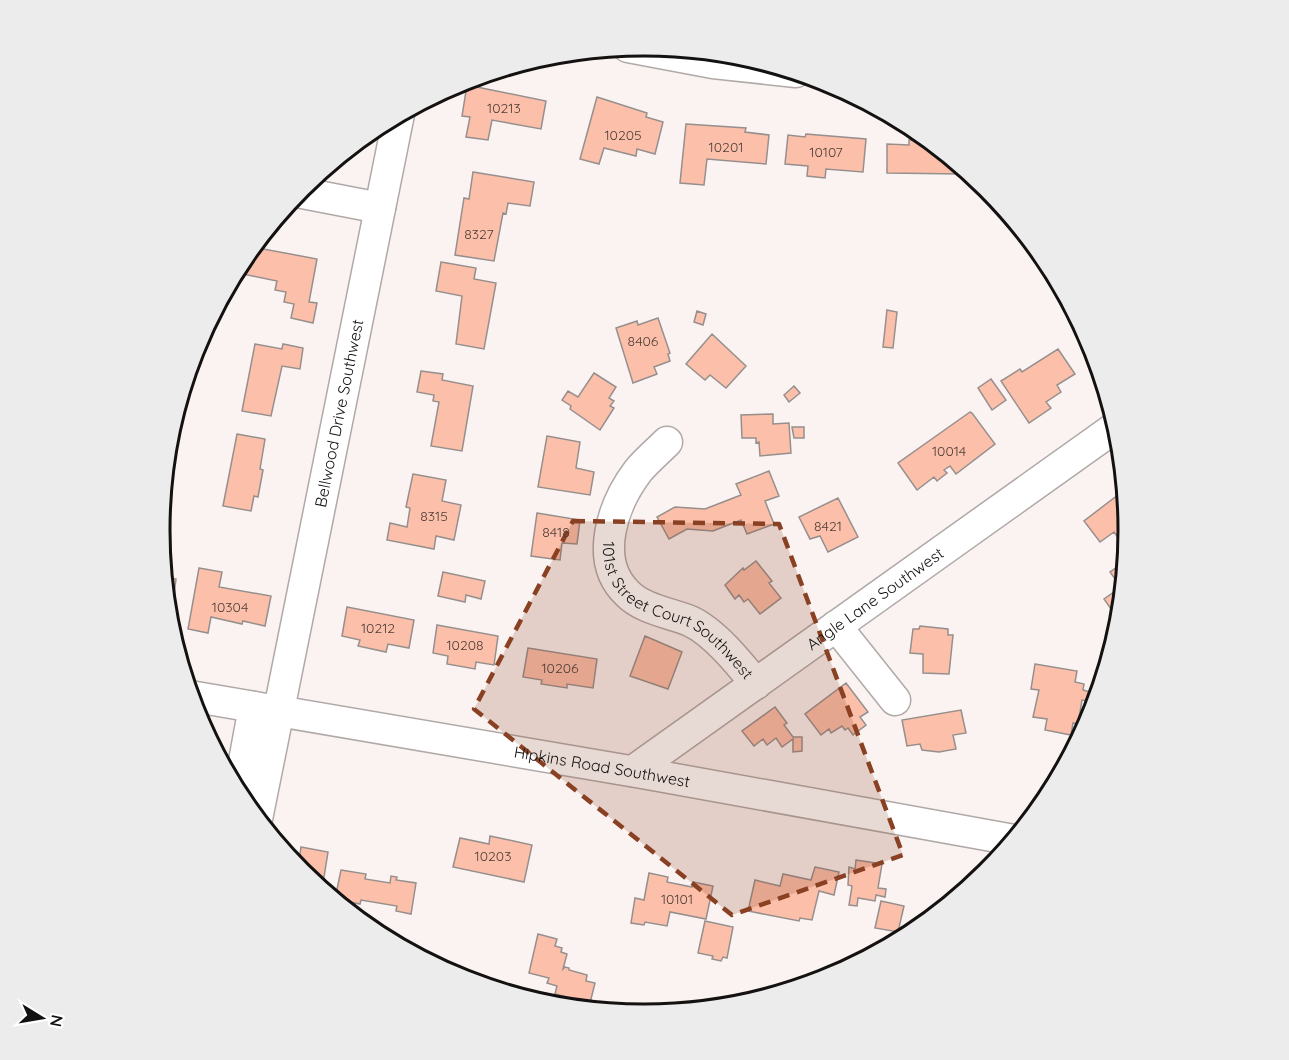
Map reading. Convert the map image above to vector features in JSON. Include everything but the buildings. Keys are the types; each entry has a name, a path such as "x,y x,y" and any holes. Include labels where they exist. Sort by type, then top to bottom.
{"street":[{"path":"687,58 742,66"},
{"name":"Bellwood Drive Southwest","path":"267,709 397,125"},
{"path":"309,194 380,208"},
{"name":"Angle Lane Southwest","path":"633,771 1109,432"},
{"name":"101st Street Court Southwest","path":"667,442 636,474 623,498 609,538 610,564 627,594 658,610 692,622 734,657 756,684"},
{"path":"836,626 895,700"},
{"name":"Hipkins Road Southwest","path":"201,698 633,771 1005,838"},
{"path":"242,781 267,709"},
{"path":"258,805 267,709"}],"highlighted area":[{"path":"573,521 779,524 903,855 732,915 474,709"}]}
